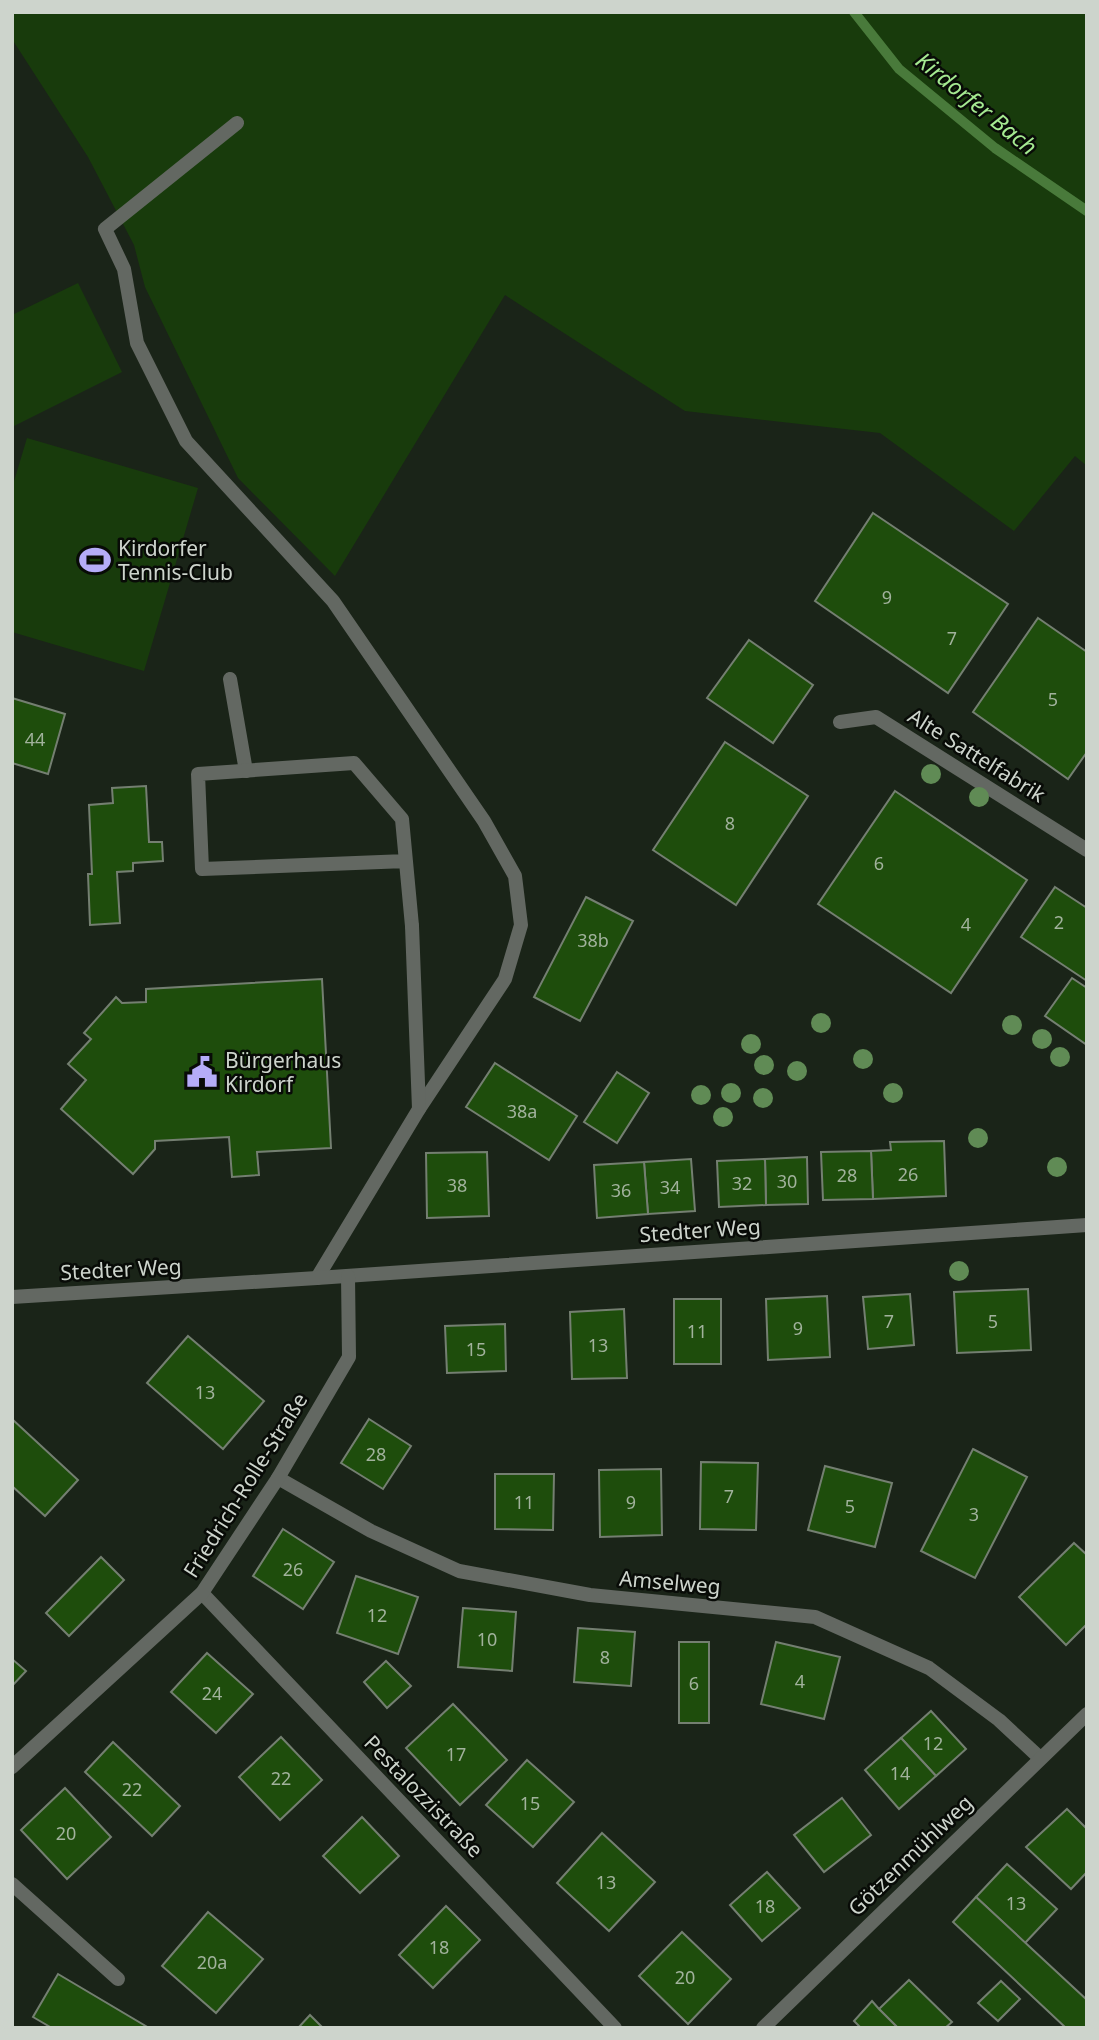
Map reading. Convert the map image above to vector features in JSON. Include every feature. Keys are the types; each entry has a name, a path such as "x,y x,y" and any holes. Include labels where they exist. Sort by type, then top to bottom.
{"street":[{"path":"237,123 105,229 124,269 137,343 187,441 333,601 484,821 514,876 521,925 505,979 419,1109 317,1279"},
{"path":"230,680 246,771"},
{"name":"Alte Sattelfabrik","path":"840,722 876,716 1087,850"},
{"path":"406,861 202,869 198,774 354,764 402,819 406,861 412,926 419,1109"},
{"name":"Stedter Weg","path":"12,1297 317,1279 1087,1225"},
{"name":"Friedrich-Rolle-Straße","path":"12,1767 202,1593 278,1478 349,1357 348,1276"},
{"name":"Amselweg","path":"278,1478 371,1531 459,1571 590,1595 815,1617 929,1668 999,1720 1040,1758"},
{"name":"Pestalozzistraße","path":"202,1593 615,2028"},
{"name":"Götzenmühlweg","path":"763,2028 1087,1714"},
{"path":"12,1884 118,1979"}],"green space":[{"path":"12,12 1087,12 1087,466 1075,456 1014,531 880,433 685,411 505,295 335,576 238,478 145,287 134,245 88,157 12,39"},
{"path":"78,283 122,372 12,427 12,315"},
{"name":"Kirdorfer Tennis-Club","path":"27,438 198,488 144,671 12,632 12,488"}],"building":[{"path":"873,513 1008,604 948,693 815,601"},
{"path":"1038,618 1087,652 1087,752 1068,779 973,712"},
{"path":"749,640 813,685 773,743 707,698"},
{"path":"12,698 65,714 48,774 12,763"},
{"path":"725,742 808,796 736,905 653,850"},
{"path":"146,786 149,842 162,842 163,861 133,863 133,871 117,872 120,923 90,925 88,874 92,874 89,805 113,803 112,788"},
{"path":"895,791 1027,880 951,993 818,904"},
{"path":"1055,887 1087,908 1087,981 1021,937"},
{"path":"586,897 633,921 580,1021 534,997"},
{"path":"1072,978 1087,988 1087,1045 1045,1016"},
{"name":"Bürgerhaus Kirdorf","path":"322,979 331,1148 257,1152 259,1175 232,1177 229,1137 155,1141 155,1149 133,1174 61,1109 86,1080 68,1064 91,1039 84,1033 116,997 122,1003 146,1002 146,989"},
{"path":"495,1063 577,1116 549,1160 466,1107"},
{"path":"617,1072 649,1093 617,1143 584,1122"},
{"path":"944,1141 946,1196 873,1199 871,1151 891,1150 890,1142"},
{"path":"871,1151 873,1199 823,1200 821,1152"},
{"path":"487,1152 489,1216 427,1218 426,1153"},
{"path":"807,1157 808,1204 766,1205 765,1159"},
{"path":"691,1159 695,1211 648,1214 644,1162"},
{"path":"765,1159 766,1205 719,1207 717,1161"},
{"path":"644,1162 648,1214 597,1218 594,1165"},
{"path":"1028,1289 1031,1350 957,1353 954,1292"},
{"path":"910,1294 914,1345 868,1349 863,1297"},
{"path":"827,1296 830,1357 768,1360 766,1299"},
{"path":"674,1299 721,1299 721,1364 674,1364"},
{"path":"624,1309 627,1378 572,1379 570,1312"},
{"path":"505,1324 506,1371 447,1373 445,1326"},
{"path":"188,1336 264,1401 223,1449 147,1383"},
{"path":"12,1419 78,1480 45,1516 12,1486"},
{"path":"369,1419 411,1446 383,1489 341,1463"},
{"path":"973,1449 1027,1477 975,1578 921,1551"},
{"path":"701,1462 758,1463 756,1530 700,1529"},
{"path":"825,1466 892,1483 875,1547 808,1530"},
{"path":"661,1469 662,1535 600,1537 599,1470"},
{"path":"495,1474 554,1474 553,1530 495,1529"},
{"path":"283,1529 334,1562 303,1609 253,1576"},
{"path":"1074,1543 1087,1555 1087,1624 1066,1645 1019,1597"},
{"path":"101,1557 124,1580 69,1636 46,1613"},
{"path":"356,1576 418,1597 398,1654 337,1633"},
{"path":"463,1608 516,1612 512,1671 458,1667"},
{"path":"578,1628 635,1632 631,1686 574,1682"},
{"path":"679,1642 709,1642 709,1723 679,1723"},
{"path":"776,1642 840,1657 824,1719 761,1704"},
{"path":"207,1653 253,1694 216,1733 171,1692"},
{"path":"12,1659 26,1671 12,1686"},
{"path":"386,1661 411,1686 387,1708 364,1682"},
{"path":"453,1704 507,1760 460,1805 406,1748"},
{"path":"931,1711 966,1749 936,1776 901,1738"},
{"path":"281,1737 322,1780 280,1820 239,1777"},
{"path":"901,1738 936,1776 899,1809 865,1770"},
{"path":"113,1742 180,1806 152,1836 85,1772"},
{"path":"527,1760 574,1802 533,1847 486,1805"},
{"path":"65,1788 111,1837 67,1879 21,1830"},
{"path":"842,1798 871,1835 824,1872 794,1835"},
{"path":"1067,1809 1087,1829 1087,1872 1071,1889 1026,1847"},
{"path":"362,1817 399,1856 360,1893 323,1856"},
{"path":"602,1833 655,1882 609,1931 557,1883"},
{"path":"1007,1864 1057,1909 1025,1943 976,1897"},
{"path":"767,1872 800,1908 762,1941 730,1905"},
{"path":"976,1897 1087,2000 1087,2028 1066,2028 953,1922"},
{"path":"446,1906 480,1940 433,1988 399,1955"},
{"path":"208,1912 263,1959 216,2013 162,1966"},
{"path":"682,1932 731,1979 688,2024 639,1976"},
{"path":"58,1974 149,2028 52,2028 33,2017"},
{"path":"909,1980 952,2022 945,2028 898,2028 879,2009"},
{"path":"1001,1981 1020,1999 998,2021 978,2003"},
{"path":"872,2001 898,2028 861,2028 854,2021"},
{"path":"310,2015 323,2028 298,2028"}],"waterway":[{"name":"Kirdorfer Bach","path":"854,12 899,69 995,148 1087,211"}],"place":[{"name":"Kirdorfer Tennis-Club","path":"95,560"},
{"name":"Bürgerhaus Kirdorf","path":"202,1072"}]}
